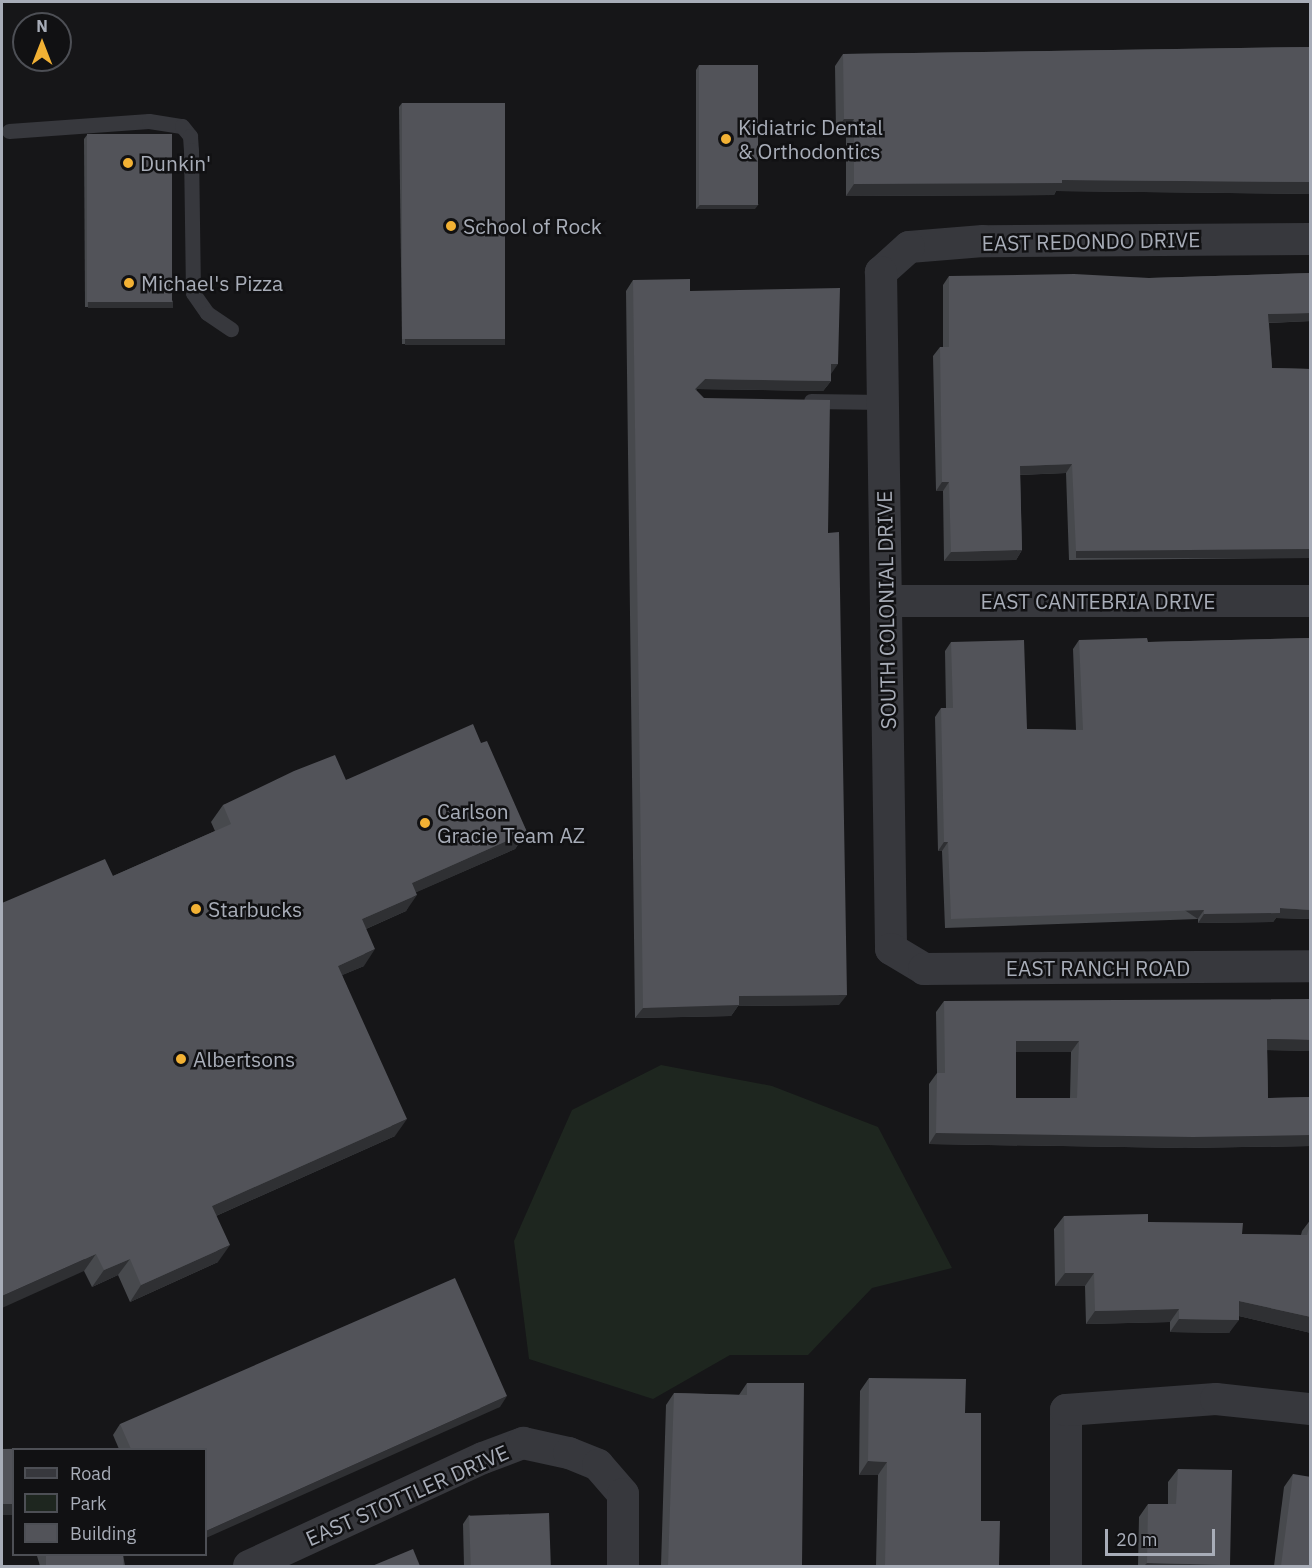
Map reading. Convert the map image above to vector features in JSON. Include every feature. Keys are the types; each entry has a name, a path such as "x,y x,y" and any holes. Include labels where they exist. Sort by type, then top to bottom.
{"street":[{"name":"EAST REDONDO DRIVE","path":"881,272 909,247 972,242 1311,239"},
{"name":"SOUTH COLONIAL DRIVE","path":"881,272 891,949"},
{"name":"EAST CANTEBRIA DRIVE","path":"886,601 1311,601"},
{"name":"EAST RANCH ROAD","path":"891,949 924,969 1311,966"},
{"path":"1066,1566 1066,1410 1216,1400 1311,1409"},
{"name":"EAST STOTTLER DRIVE","path":"249,1566 493,1454 523,1443 569,1453 598,1466 623,1494 623,1566"}],"lane":[{"path":"9,131 149,121 182,126 190,136 191,150 193,293 207,313 231,329"},
{"path":"790,401 883,402"}],"green space":[{"path":"661,1065 772,1086 878,1127 952,1268 872,1288 808,1355 730,1355 653,1399 529,1359 514,1241 572,1110"}],"building":[{"path":"1311,47 1311,182 1062,180 1062,183 854,184 854,119 844,119 843,54"},
{"name":"Kidiatric Dental & Orthodontics","path":"699,65 758,65 758,205 699,205"},
{"name":"School of Rock","path":"402,103 505,103 505,339 402,339"},
{"path":"87,134 172,134 172,302 87,302"},
{"path":"1311,273 1311,313 1268,314 1272,368 1311,369 1311,549 1076,551 1072,464 1020,466 1022,550 951,552 949,482 942,482 940,347 949,347 949,276 1074,274 1149,278"},
{"path":"690,279 690,291 840,288 838,364 831,364 831,381 705,379 695,389 704,398 830,400 828,533 839,532 847,995 739,996 739,1005 643,1008 633,280"},
{"path":"1147,638 1148,642 1311,638 1311,910 1280,908 1280,913 1204,914 1204,910 951,919 948,842 944,842 941,708 953,708 951,642 1024,640 1027,729 1083,730 1079,640"},
{"name":"Albertsons","path":"473,724 481,743 487,741 527,832 412,883 417,895 362,919 375,949 338,966 407,1119 212,1206 230,1245 141,1285 130,1259 104,1270 96,1254 2,1296 2,903 105,859 113,876 231,824 223,805 294,771 335,755 346,780"},
{"path":"1311,999 1311,1040 1267,1039 1268,1098 1311,1097 1311,1135 1193,1137 936,1133 937,1073 945,1073 944,1001","holes":["1016,1041 1079,1041 1077,1098 1016,1098"]},
{"path":"1148,1214 1148,1222 1243,1223 1242,1234 1307,1235 1311,1220 1311,1317 1239,1301 1239,1320 1179,1319 1179,1309 1095,1311 1094,1273 1065,1273 1064,1216"},
{"path":"455,1278 507,1396 207,1531 207,1448 131,1448 120,1424"},
{"path":"869,1378 966,1379 965,1413 981,1413 981,1521 1000,1521 999,1566 885,1566 887,1462 868,1461"},
{"path":"747,1383 804,1383 802,1566 668,1566 674,1393 747,1395"},
{"path":"2,1449 12,1449 12,1504 2,1504"},
{"path":"1178,1469 1232,1470 1230,1565 1147,1563 1148,1504 1176,1504"},
{"path":"1293,1474 1311,1477 1311,1566 1281,1566"},
{"path":"549,1513 551,1566 471,1566 469,1516"},
{"path":"413,1549 420,1566 372,1566"},
{"path":"46,1556 123,1556 123,1566 46,1566"}],"place":[{"name":"Kidiatric Dental & Orthodontics","path":"726,139"},
{"name":"Dunkin'","path":"128,163"},
{"name":"School of Rock","path":"451,226"},
{"name":"Michael's Pizza","path":"129,283"},
{"name":"Carlson Gracie Team AZ","path":"425,823"},
{"name":"Starbucks","path":"196,909"},
{"name":"Albertsons","path":"181,1059"}]}
